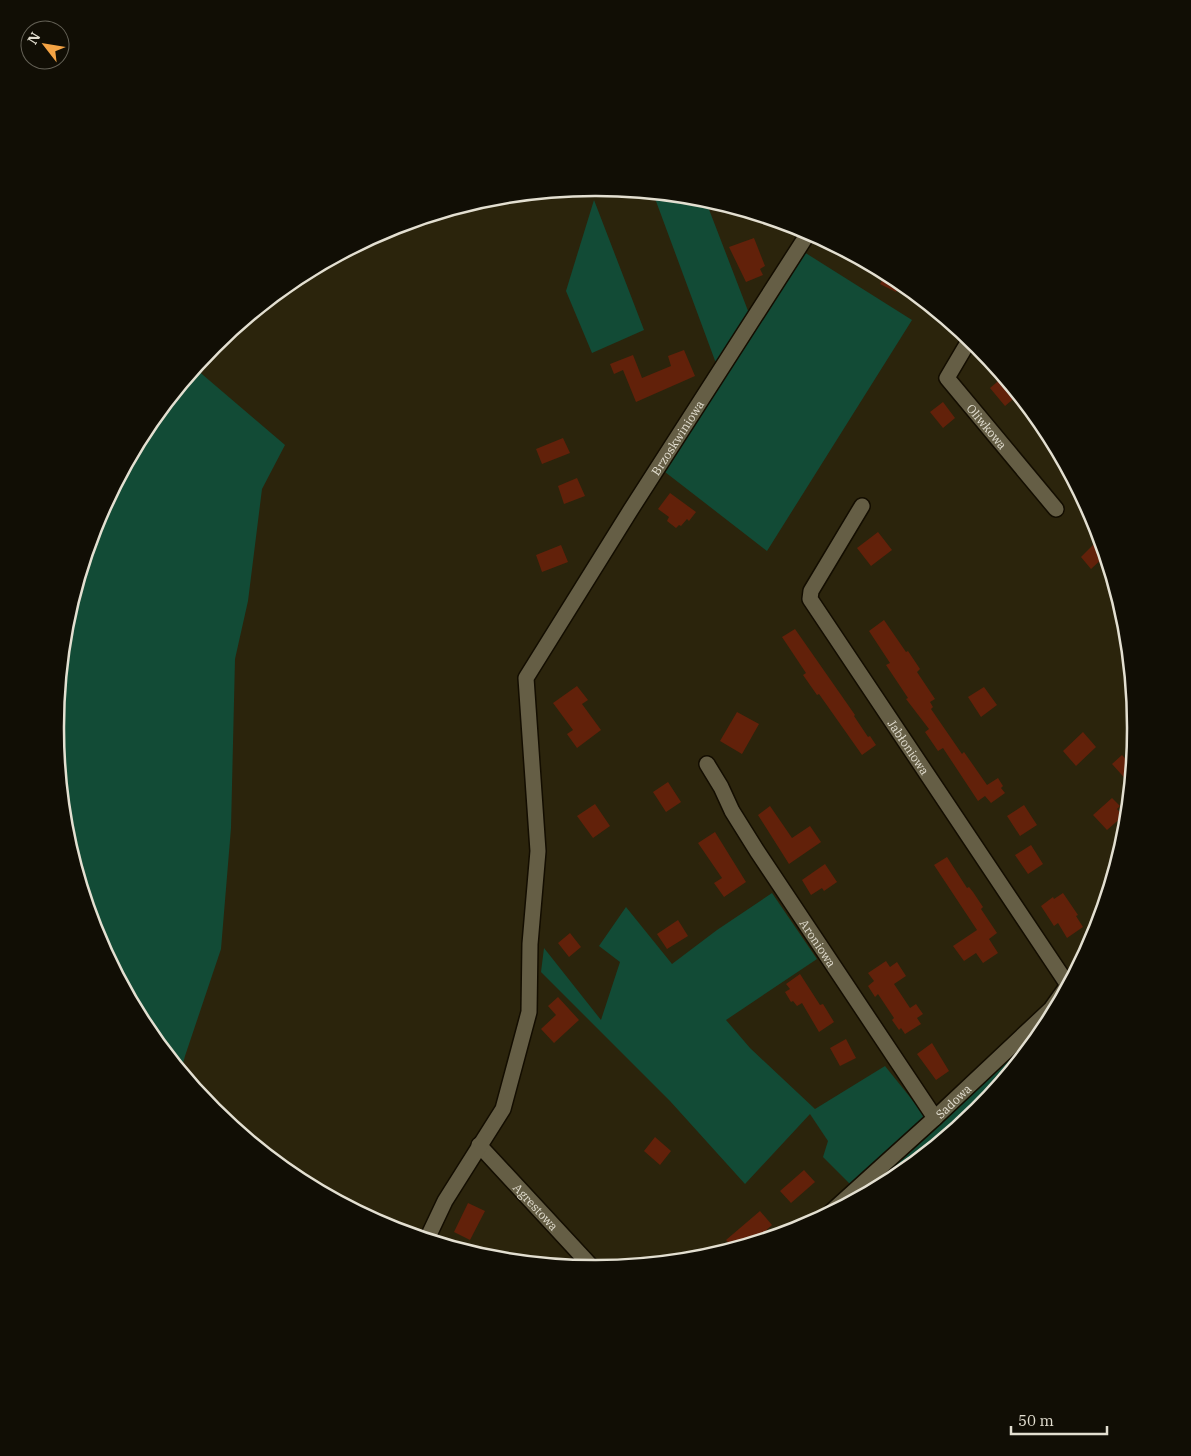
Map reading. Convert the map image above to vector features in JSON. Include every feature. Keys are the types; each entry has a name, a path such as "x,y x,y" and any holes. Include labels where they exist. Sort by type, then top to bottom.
{"street":[{"name":"Brzoskwiniowa","path":"430,1233 445,1201 503,1109 529,1012 530,944 538,851 526,678 630,511 805,240"},
{"name":"Oliwkowa","path":"966,347 947,378 1056,509"},
{"name":"Jabłoniowa","path":"862,506 811,591 810,599 1064,979"},
{"name":"Aroniowa","path":"707,764 721,787 732,811 757,851 935,1118"},
{"name":"Sadowa","path":"862,1189 1041,1019"},
{"name":"Agrestowa","path":"479,1145 585,1260"}],"green space":[{"path":"594,200 644,330 592,353 566,291"},
{"path":"656,200 709,208 750,316 717,366"},
{"path":"804,252 912,320 767,551 665,472"},
{"path":"200,373 285,445 262,489 248,601 235,659 231,828 221,949 183,1063 153,1023 135,994 104,931 92,899 74,832 68,797 64,728 68,659 74,624 92,557 104,525 135,462 153,433"},
{"path":"772,893 817,959 726,1020 750,1048 815,1109 885,1066 926,1117 850,1184 823,1157 828,1141 810,1114 745,1184 670,1101 541,972 544,948 601,1020 620,962 599,946 626,907 672,964 717,930"},
{"path":"1030,1034 995,1079 972,1104 919,1150 881,1176"}],"building":[{"path":"754,238 765,266 760,269 763,275 746,282 729,247"},
{"path":"882,280 897,290 896,292 880,284"},
{"path":"684,350 695,376 636,402 623,370 614,374 610,364 633,355 642,378 671,366 668,356"},
{"path":"998,381 1013,399 1005,406 990,388"},
{"path":"943,402 955,418 943,428 930,412"},
{"path":"563,438 570,453 542,464 536,449"},
{"path":"577,478 585,496 564,504 558,486"},
{"path":"670,493 696,512 689,521 687,519 681,526 679,525 676,528 667,521 669,517 658,509"},
{"path":"878,532 892,550 871,566 857,548"},
{"path":"1094,544 1100,561 1091,569 1081,557"},
{"path":"561,545 568,562 542,572 536,555"},
{"path":"884,620 920,669 917,672 935,699 930,702 933,707 931,709 962,754 964,752 987,785 998,778 1003,786 1001,788 1005,793 991,803 985,796 978,801 943,748 938,751 925,732 929,729 906,699 908,698 886,665 890,663 869,631"},
{"path":"795,629 855,715 868,737 870,736 876,745 862,755 819,694 817,695 803,675 806,673 782,637"},
{"path":"577,686 588,700 582,704 601,730 577,748 567,734 573,730 553,703"},
{"path":"984,687 997,705 981,717 968,697"},
{"path":"737,712 759,724 742,754 720,741"},
{"path":"1083,732 1096,747 1076,766 1063,751"},
{"path":"1122,755 1126,760 1125,778 1112,764"},
{"path":"668,782 681,802 666,812 653,792"},
{"path":"1112,798 1120,806 1117,809 1120,813 1119,819 1107,830 1093,815"},
{"path":"595,804 610,826 593,838 577,816"},
{"path":"1024,805 1037,825 1020,836 1007,816"},
{"path":"770,806 792,838 810,826 821,842 789,864 758,815"},
{"path":"715,832 746,882 724,897 714,883 722,878 698,843"},
{"path":"1031,845 1043,864 1028,874 1015,855"},
{"path":"947,857 967,888 969,887 983,907 981,909 997,933 989,939 998,953 983,963 976,953 964,961 953,946 977,930 934,865"},
{"path":"825,864 837,882 824,891 822,888 811,895 802,880"},
{"path":"1063,893 1078,915 1076,916 1083,927 1067,938 1058,923 1054,926 1041,906 1053,897 1054,899"},
{"path":"678,920 688,936 667,949 657,934"},
{"path":"570,933 581,947 569,957 558,943"},
{"path":"886,961 890,967 897,962 906,976 894,984 910,1008 916,1004 923,1014 917,1018 921,1024 905,1034 901,1028 899,1030 892,1020 894,1018 878,994 875,997 868,986 874,981 868,973"},
{"path":"800,974 820,1005 823,1004 834,1022 819,1032 802,1003 797,1006 793,1001 791,1002 785,992 790,989 786,984"},
{"path":"558,997 579,1020 554,1043 541,1029 556,1015 548,1006"},
{"path":"846,1039 856,1058 840,1066 830,1048"},
{"path":"932,1043 949,1071 936,1080 917,1054"},
{"path":"655,1137 671,1151 660,1165 644,1151"},
{"path":"804,1170 815,1182 791,1203 780,1191"},
{"path":"468,1203 485,1211 470,1240 454,1232"},
{"path":"760,1211 772,1225 763,1233 729,1243 726,1240"}]}
